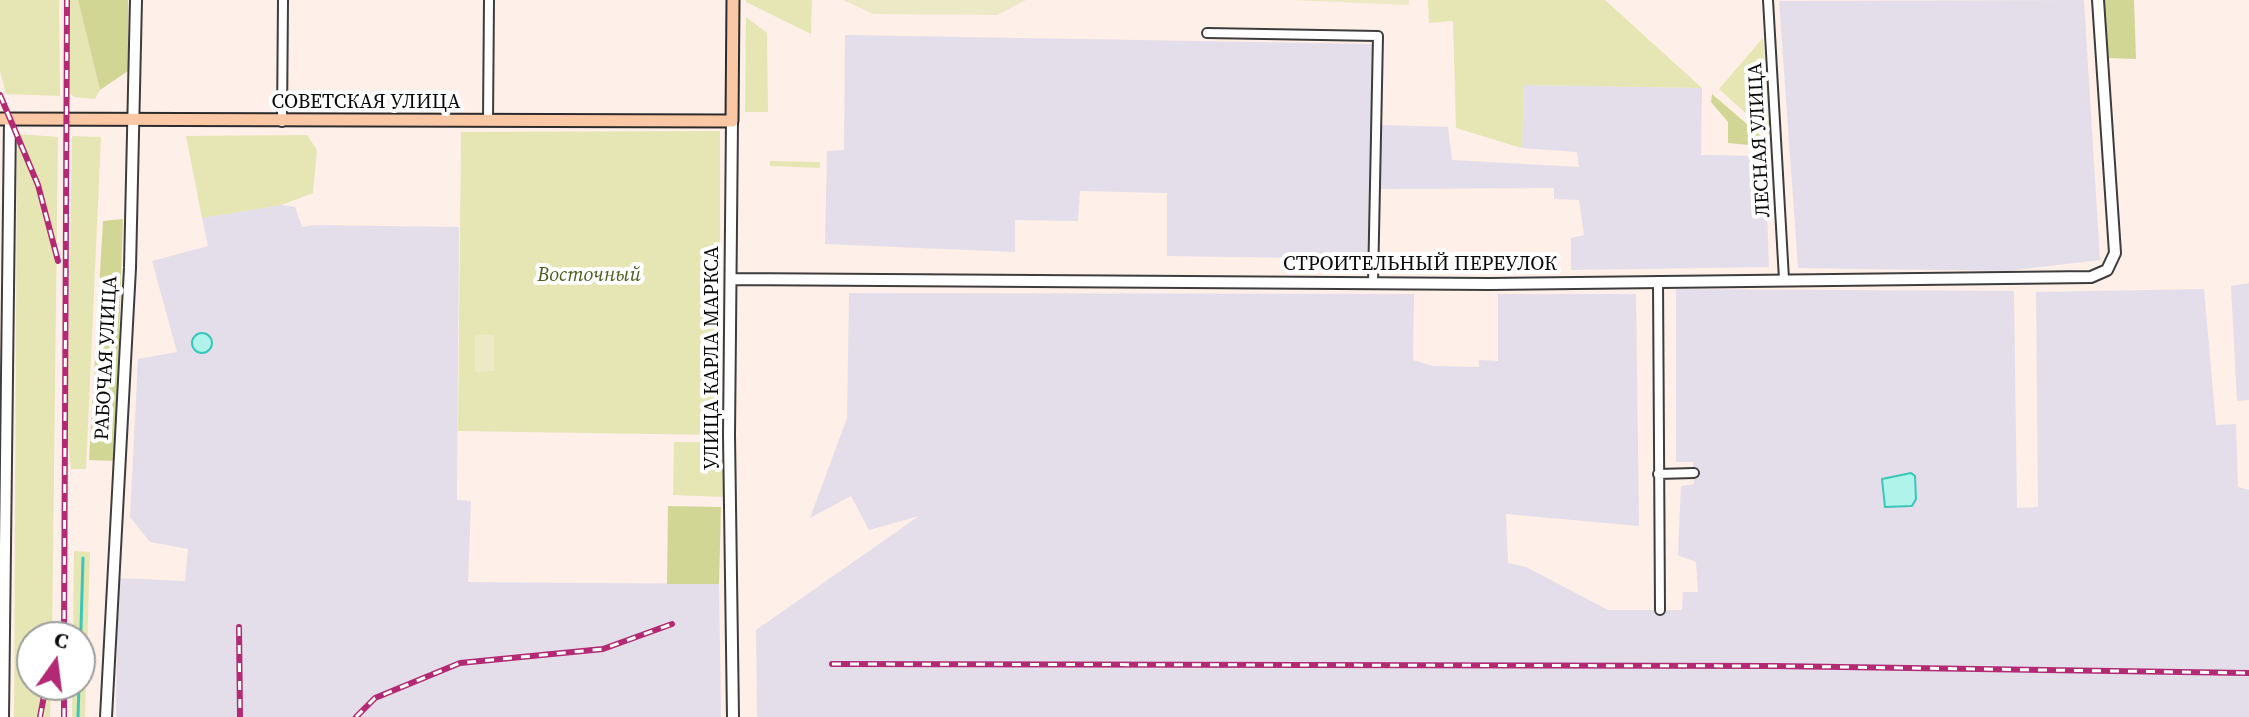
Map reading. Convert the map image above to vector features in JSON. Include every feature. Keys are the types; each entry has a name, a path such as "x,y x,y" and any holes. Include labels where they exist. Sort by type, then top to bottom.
{"main road":[{"name":"УЛИЦА КАРЛА МАРКСА","path":"732,121 733,0"},
{"name":"СОВЕТСКАЯ УЛИЦА","path":"5,119 732,121"}],"street":[{"name":"РАБОЧАЯ УЛИЦА","path":"106,717 136,119 136,0"},
{"path":"282,122 283,0"},
{"path":"488,121 489,0"},
{"name":"ЛЕСНАЯ УЛИЦА","path":"1768,0 1784,279"},
{"name":"СТРОИТЕЛЬНЫЙ ПЕРЕУЛОК","path":"731,279 1373,284 2091,277 2107,270 2115,253 2098,0"},
{"path":"1207,33 1378,36 1373,284"},
{"path":"3,717 5,119"},
{"name":"УЛИЦА КАРЛА МАРКСА","path":"732,121 733,717"},
{"path":"1658,281 1660,610"},
{"path":"1658,474 1694,473"}],"shaded area":[{"path":"843,0 1026,0 997,15 873,14"},
{"path":"1290,0 1409,0 1409,5"},
{"path":"2084,0 2100,260 2006,271 1798,268 1779,1"},
{"path":"845,35 1372,44 1369,259 1167,256 1167,193 1080,191 1078,221 1015,220 1015,252 825,244 827,151 844,150"},
{"path":"1524,85 1702,88 1701,155 1765,156 1769,267 1571,270 1571,238 1584,235 1579,200 1554,199 1554,188 1379,189 1380,125 1448,127 1452,160 1579,167 1577,152 1522,148"},
{"path":"281,205 295,207 302,227 459,227 457,500 471,501 468,582 719,584 721,717 116,717 118,578 185,581 188,549 150,542 130,517 138,359 177,352 152,261 208,246 202,218"},
{"path":"2249,283 2249,400 2237,401 2231,286"},
{"path":"1676,289 2014,291 2017,508 2038,507 2036,292 2204,289 2216,425 2236,424 2238,487 2249,490 2249,717 757,717 756,630 919,516 869,530 851,496 810,518 847,418 849,293 1414,294 1413,360 1433,366 1479,367 1479,360 1498,361 1498,294 1636,294 1639,526 1506,514 1508,563 1526,567 1608,610 1682,610 1683,592 1698,592 1696,562 1678,555 1681,486 1694,484 1693,462 1676,462"},
{"path":"475,335 494,335 494,371 475,372"}],"green space":[{"path":"0,0 59,0 60,96 6,94 0,71"},
{"path":"69,0 78,0 100,90 95,99 74,97 68,92"},
{"path":"78,0 128,0 128,71 100,90"},
{"path":"812,0 811,34 746,2"},
{"path":"1428,0 1605,0 1702,88 1524,85 1522,148 1456,128 1453,21 1429,23"},
{"path":"2103,0 2134,0 2136,59 2107,58"},
{"path":"746,17 767,33 768,112 745,112"},
{"path":"1763,38 1770,135 1719,89"},
{"path":"1712,94 1761,136 1760,146 1728,143 1728,122 1711,102"},
{"name":"Восточный","path":"720,131 720,435 458,431 461,132"},
{"path":"17,134 58,137 52,621 16,621 16,701 50,701 50,717 14,717"},
{"path":"307,135 317,150 313,193 281,205 202,218 186,136"},
{"path":"72,136 101,137 86,469 71,469 67,437"},
{"path":"770,161 820,162 820,168 770,166"},
{"path":"123,219 115,461 89,460 103,221"},
{"path":"674,442 720,442 725,497 673,495"},
{"path":"668,506 721,507 719,584 667,584"},
{"path":"74,551 90,552 88,621 73,621"},
{"path":"72,701 85,701 85,717 72,717"}],"water":[{"path":"202,333 209,336 212,343 209,350 202,353 195,350 192,343 195,336"},
{"path":"1911,473 1915,476 1916,499 1912,506 1885,507 1882,479"}],"waterway":[{"path":"81,621 83,558"},
{"path":"78,701 78,717"}],"railway":[{"path":"64,621 67,0"},
{"path":"0,95 38,185 58,261"},
{"path":"356,717 375,698 460,663 603,649 672,624"},
{"path":"239,627 240,717"},
{"path":"832,664 1773,666 2249,673"},
{"path":"40,717 43,701"},
{"path":"64,701 64,717"}]}
